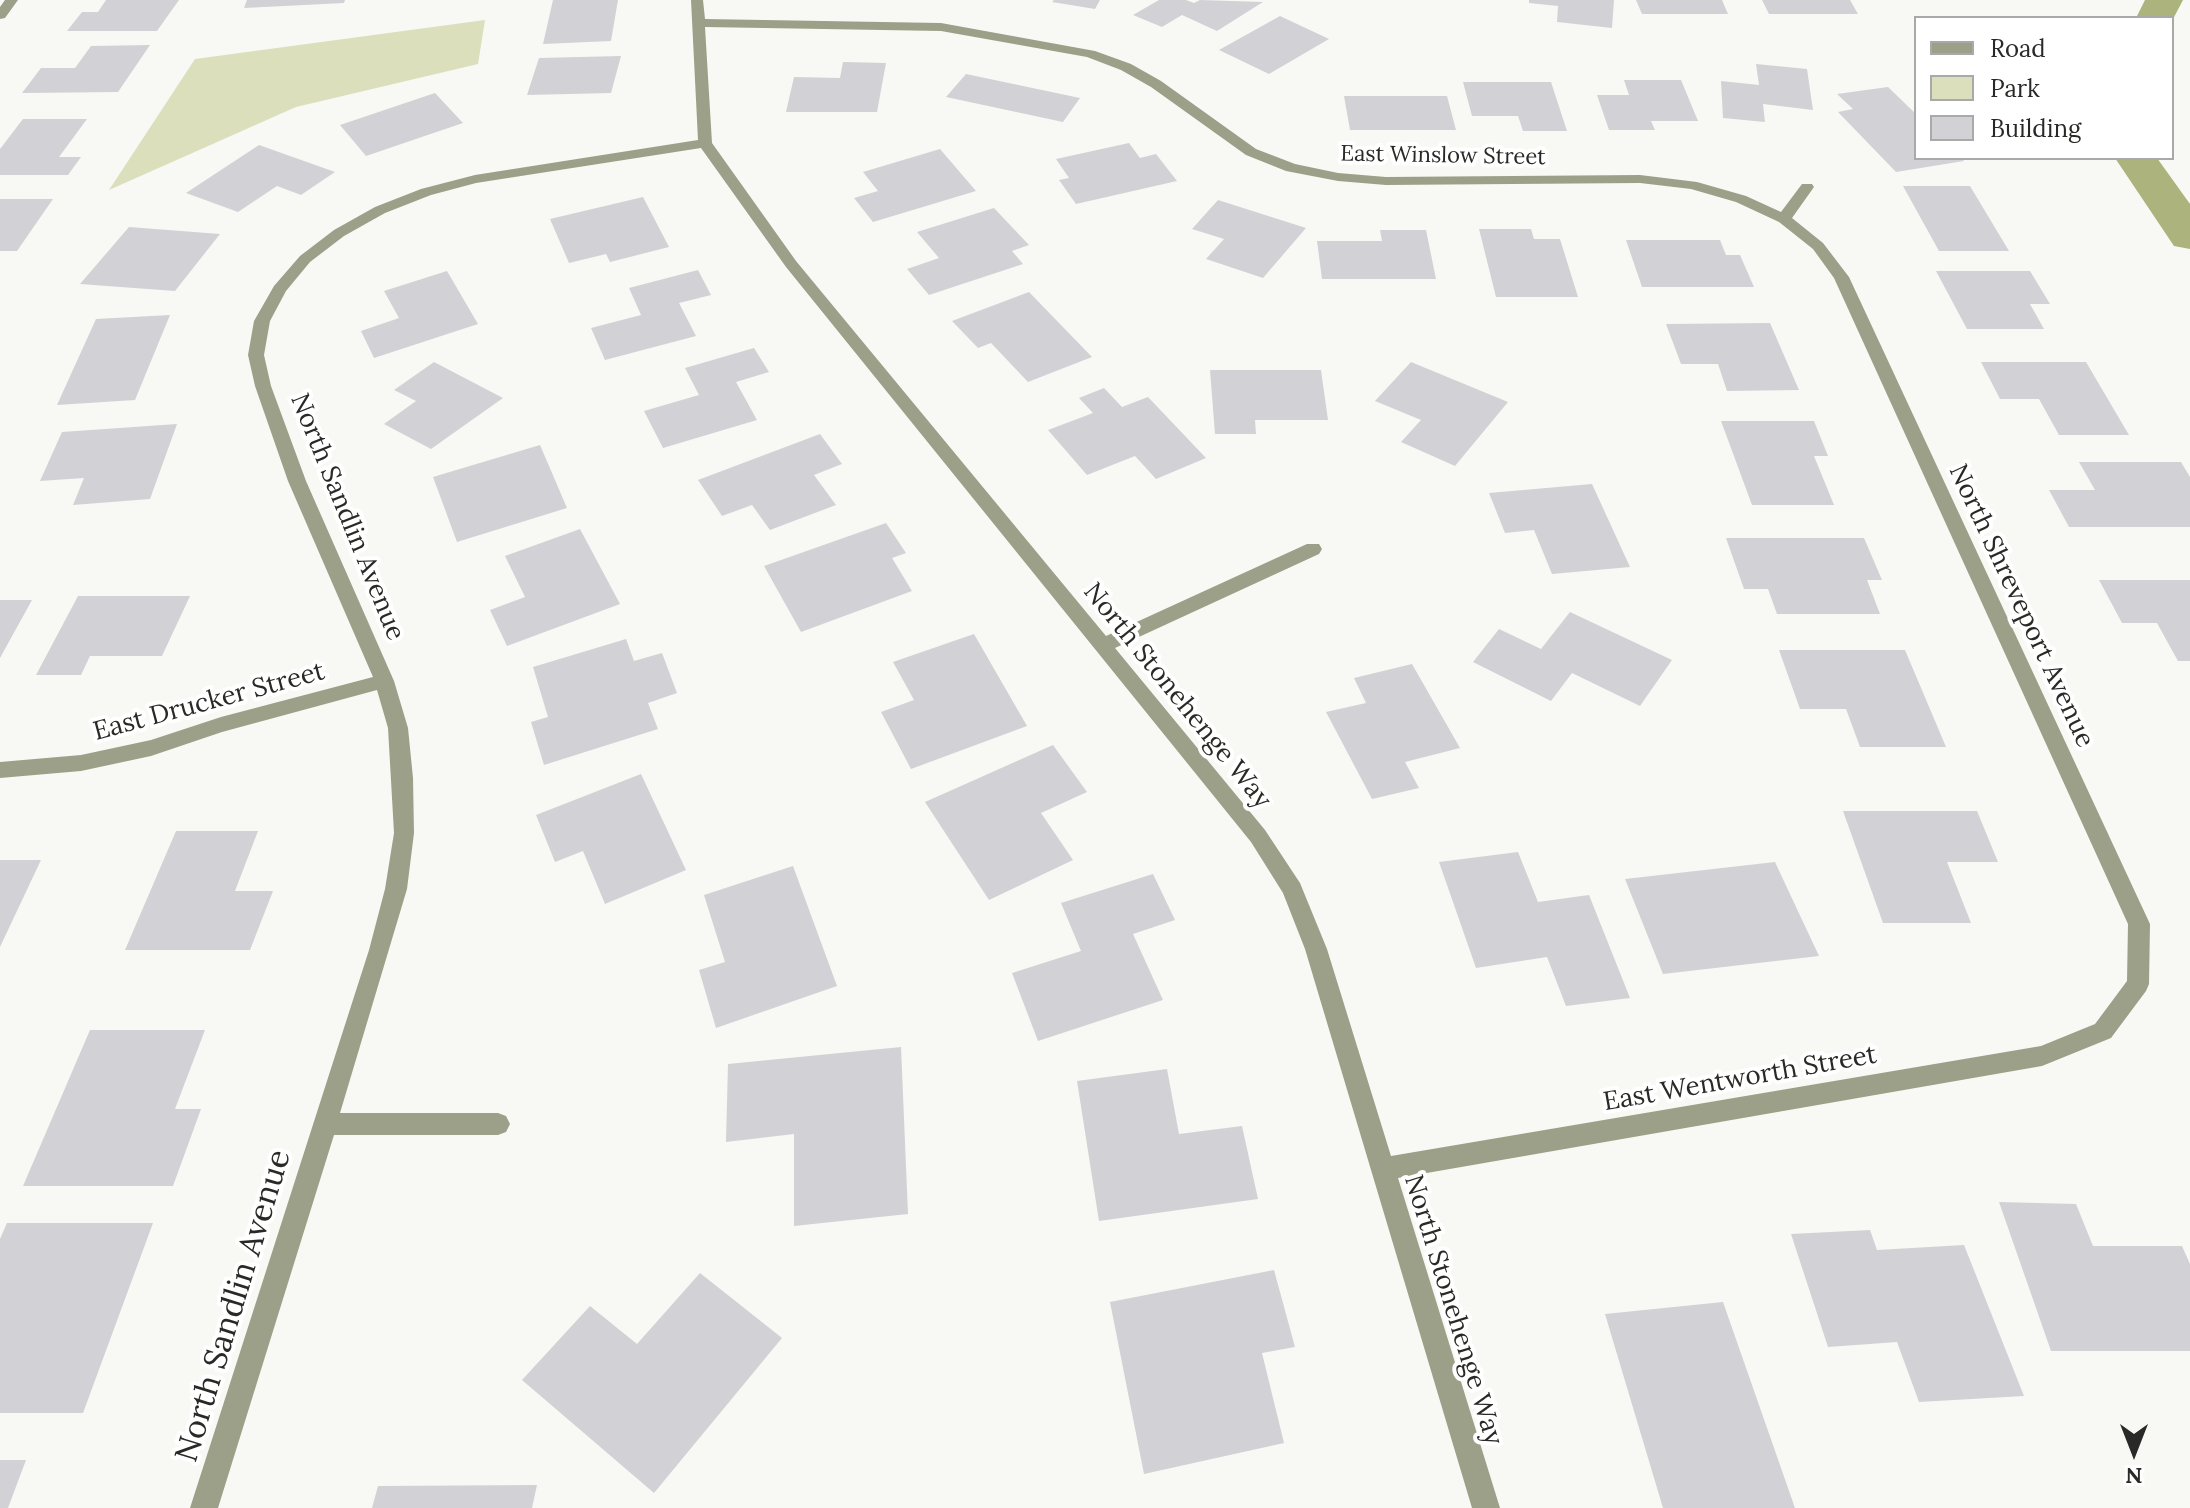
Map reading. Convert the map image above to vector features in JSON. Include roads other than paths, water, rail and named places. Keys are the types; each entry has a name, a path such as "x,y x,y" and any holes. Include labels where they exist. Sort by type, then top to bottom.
{"street":[{"path":"0,15 12,0"},
{"path":"697,0 705,143"},
{"name":"East Winslow Street","path":"697,23 941,27 981,33 1090,54 1126,67 1251,152 1291,168 1338,177 1386,181 1640,179 1704,188 1741,199 1784,219"},
{"name":"North Stonehenge Way","path":"705,143 791,264 1258,836 1292,889 1316,949 1486,1508"},
{"name":"North Sandlin Avenue","path":"204,1508 380,950 396,889 404,833 398,728 384,681 297,481 263,386 256,355 262,321 279,289 305,259 339,233 380,210 426,192 475,179 705,143"},
{"path":"1784,219 1807,187"},
{"name":"North Shreveport Avenue","path":"1784,219 1818,246 1841,277 2139,924 2138,984 2103,1031"},
{"path":"1102,646 1313,549"},
{"name":"East Drucker Street","path":"0,770 81,763 151,748 221,725 384,681"},
{"name":"East Wentworth Street","path":"1383,1169 2042,1056 2103,1031"},
{"path":"325,1124 498,1124"}],"waterway":[{"path":"2156,16 2164,0"},
{"path":"2137,160 2190,236"}]}
